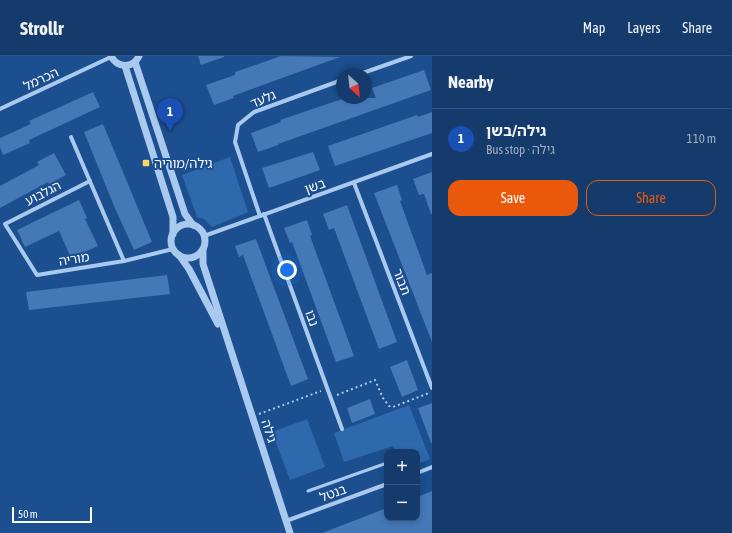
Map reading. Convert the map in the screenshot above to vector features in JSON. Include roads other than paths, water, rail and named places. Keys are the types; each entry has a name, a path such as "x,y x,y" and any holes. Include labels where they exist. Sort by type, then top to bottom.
{"street":[{"path":"111,56 117,63 125,66"},
{"name":"הכרמל","path":"0,109 111,56"},
{"path":"372,70 411,56"},
{"path":"137,59 185,214 193,225 200,229 204,236 203,250 198,255 190,258 178,255 173,249 171,241 173,234 173,217 125,66 137,59"},
{"name":"גלעד","path":"262,215 235,142 238,125 254,112 336,82"},
{"path":"71,137 124,261"},
{"name":"בשן","path":"204,236 432,154"},
{"name":"הגלבוע","path":"5,224 90,181"},
{"name":"תבור","path":"354,182 432,388"},
{"name":"נבו","path":"262,215 342,429"},
{"name":"מוריה","path":"5,224 37,275 124,261 173,249"},
{"path":"173,234 180,226 193,225"},
{"name":"גילה","path":"203,250 203,264 225,336 290,533"},
{"name":"גילה","path":"178,255 189,269 225,336"},
{"path":"420,472 432,467"},
{"name":"בנטל","path":"286,520 384,485"}],"lane":[{"path":"308,491 384,464"}],"place":[{"name":"גילה/בשן","path":"170,131"},
{"name":"גילה/מוריה","path":"146,163"}]}
